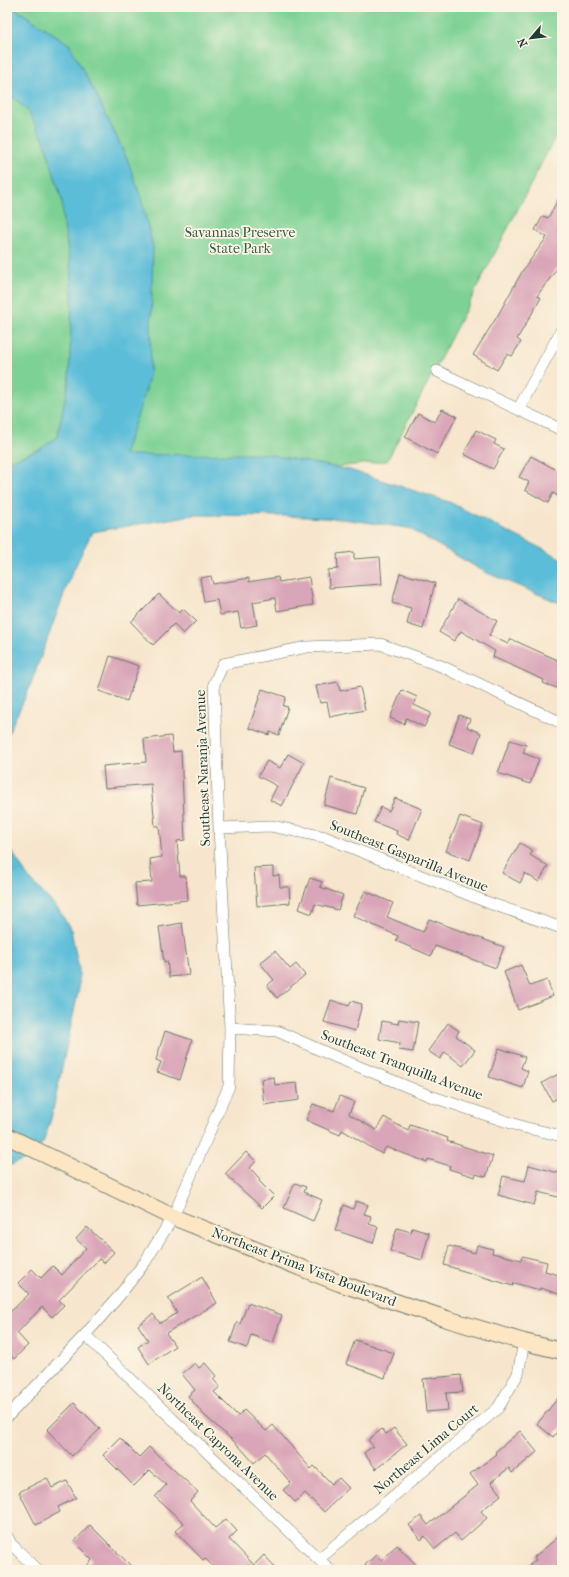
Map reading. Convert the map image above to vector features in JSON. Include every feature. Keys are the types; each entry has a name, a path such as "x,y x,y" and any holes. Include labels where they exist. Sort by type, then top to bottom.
{"main road":[{"name":"Northeast Prima Vista Boulevard","path":"7,1136 173,1217 339,1283 447,1319 524,1342 562,1351"}],"street":[{"path":"519,408 562,329"},
{"path":"437,371 519,408 562,430"},
{"name":"Southeast Naranja Avenue","path":"7,1417 85,1335 146,1262 173,1217 229,1086 230,1028 219,828 214,684 223,664 307,647 380,644 441,666 562,723"},
{"name":"Southeast Gasparilla Avenue","path":"219,828 271,826 325,837 489,903 562,928"},
{"name":"Southeast Tranquilla Avenue","path":"230,1028 277,1031 430,1096 523,1127 562,1136"},
{"name":"Northeast Caprona Avenue","path":"85,1335 330,1570"},
{"name":"Northeast Lima Court","path":"319,1559 498,1408 518,1374 524,1342"},
{"path":"7,1536 11,1544 38,1570"}],"green space":[{"name":"Savannas Preserve State Park","path":"7,7 562,7 562,124 387,461 230,480 44,499 7,601"}],"water":[{"path":"7,7 13,7 69,44 98,98 128,161 141,198 153,247 150,372 146,389 124,455 266,454 350,470 449,502 562,559 562,604 485,572 408,528 343,519 286,516 193,515 92,532 71,575 29,689 7,736 7,462 40,449 57,437 69,380 72,299 70,263 63,221 62,201 44,140 27,110 7,92"},
{"path":"7,844 28,877 59,910 71,930 79,969 79,988 51,1119 43,1143 29,1157 7,1167"}],"building":[{"path":"562,192 562,262 537,296 541,298 517,339 521,342 512,356 507,354 497,370 473,355 498,315 523,270 547,237 535,230 543,216 548,218"},
{"path":"442,409 457,416 437,454 405,437 418,413 435,422"},
{"path":"476,430 496,440 494,444 504,449 493,469 464,454"},
{"path":"531,456 562,473 562,491 559,497 553,493 548,503 525,490 529,482 519,477"},
{"path":"354,552 354,559 380,557 382,584 329,588 328,570 338,569 337,554"},
{"path":"400,573 435,583 423,629 407,624 411,608 392,603"},
{"path":"211,576 213,584 249,578 249,582 278,577 279,582 309,577 313,605 277,611 275,598 253,602 257,625 241,628 238,612 220,615 217,600 204,602 200,578"},
{"path":"159,594 179,613 183,609 196,621 183,634 174,624 153,645 131,622"},
{"path":"458,599 497,621 489,635 508,644 511,639 562,662 562,690 543,683 544,680 493,657 495,651 461,631 454,641 439,632"},
{"path":"110,656 139,666 127,701 99,691"},
{"path":"338,682 340,691 360,687 365,710 330,717 327,702 320,703 316,686"},
{"path":"262,689 286,697 283,706 288,707 279,735 270,732 269,735 249,728"},
{"path":"402,690 417,697 414,705 431,713 424,727 406,718 404,724 390,718"},
{"path":"459,715 470,719 467,727 481,733 474,753 449,744"},
{"path":"171,736 173,752 181,751 185,840 177,841 180,876 186,876 188,900 137,905 135,883 152,882 150,859 162,857 159,826 155,826 151,784 105,788 103,766 146,762 144,739"},
{"path":"510,740 526,745 523,753 539,759 530,784 498,773"},
{"path":"288,754 304,763 282,806 270,800 277,786 258,776 267,761 280,768"},
{"path":"331,778 364,788 357,814 324,805"},
{"path":"395,798 422,809 409,840 396,834 397,831 374,822 381,807 389,811"},
{"path":"460,816 483,825 470,860 446,851"},
{"path":"520,843 533,851 530,855 548,866 539,882 525,873 520,883 502,873"},
{"path":"273,867 273,876 279,875 280,887 289,887 290,903 257,906 254,868"},
{"path":"310,878 322,882 320,887 343,895 338,910 315,904 312,914 299,909"},
{"path":"365,891 393,903 387,917 423,932 429,919 504,947 496,968 435,946 431,956 396,941 398,936 353,916"},
{"path":"182,923 189,975 169,977 167,961 164,962 159,927"},
{"path":"275,951 290,969 296,964 305,975 277,998 267,985 274,980 260,963"},
{"path":"521,965 530,986 547,980 553,996 518,1010 504,972"},
{"path":"331,1000 349,1006 351,1001 362,1004 355,1031 324,1022"},
{"path":"399,1019 418,1022 413,1052 399,1050 400,1043 379,1039 382,1021 398,1024"},
{"path":"448,1023 459,1031 456,1036 475,1050 463,1066 445,1052 440,1059 428,1051"},
{"path":"165,1031 192,1040 180,1080 157,1072 161,1062 156,1060"},
{"path":"499,1048 525,1057 521,1068 528,1071 523,1088 489,1077"},
{"path":"562,1072 562,1096 552,1101 542,1083"},
{"path":"274,1077 275,1085 297,1083 299,1100 264,1105 261,1079"},
{"path":"340,1096 354,1102 349,1114 376,1130 384,1117 408,1131 410,1125 448,1138 447,1141 493,1156 486,1177 476,1174 475,1177 449,1169 450,1166 428,1159 427,1162 386,1147 382,1154 342,1130 340,1135 306,1120 313,1104 334,1111"},
{"path":"246,1152 256,1161 250,1168 260,1179 259,1181 274,1196 262,1208 225,1174"},
{"path":"529,1165 562,1174 562,1198 538,1192 534,1205 498,1195 503,1176 525,1181"},
{"path":"295,1183 306,1187 304,1192 322,1200 313,1221 284,1208"},
{"path":"356,1201 368,1205 364,1214 371,1216 369,1224 378,1227 373,1243 335,1230 344,1205 353,1209"},
{"path":"87,1227 114,1252 104,1263 99,1259 59,1300 64,1305 52,1317 42,1307 17,1333 28,1345 14,1359 7,1352 7,1315 29,1294 18,1283 32,1269 41,1278 53,1266 62,1275 86,1248 76,1239"},
{"path":"397,1228 411,1232 412,1228 429,1233 422,1260 390,1251"},
{"path":"477,1245 493,1249 492,1253 521,1260 522,1256 547,1262 545,1271 562,1276 562,1295 540,1288 540,1290 514,1283 513,1286 444,1265 449,1246 475,1253"},
{"path":"202,1277 217,1303 166,1333 175,1346 149,1364 138,1347 148,1340 138,1325 153,1314 160,1323 177,1313 168,1298"},
{"path":"248,1303 282,1315 273,1343 251,1335 247,1348 230,1342 237,1322 240,1324"},
{"path":"355,1340 394,1353 385,1378 346,1364"},
{"path":"195,1363 199,1368 205,1363 216,1376 213,1379 220,1387 214,1392 238,1416 244,1410 266,1431 273,1425 311,1469 314,1466 332,1484 339,1478 349,1488 324,1512 305,1493 295,1502 283,1490 291,1483 265,1453 254,1463 239,1446 204,1415 188,1396 195,1390 182,1374"},
{"path":"461,1375 463,1392 446,1393 448,1410 426,1412 423,1379"},
{"path":"562,1393 562,1426 553,1437 537,1424"},
{"path":"74,1403 100,1429 72,1456 47,1430"},
{"path":"394,1428 407,1444 376,1469 364,1453 373,1446 368,1440 382,1429 386,1434"},
{"path":"520,1431 537,1452 512,1473 509,1468 491,1482 501,1495 481,1511 487,1518 461,1541 455,1533 435,1549 425,1536 421,1540 409,1525 421,1516 428,1525 478,1485 470,1474 497,1454 495,1452"},
{"path":"120,1438 139,1457 149,1447 198,1492 190,1501 215,1528 226,1519 237,1531 229,1539 254,1565 264,1555 278,1570 216,1570 205,1558 203,1560 175,1531 184,1523 155,1497 166,1485 150,1470 134,1486 103,1455"},
{"path":"47,1478 52,1488 67,1481 76,1498 58,1507 60,1512 36,1525 19,1492"},
{"path":"90,1525 135,1570 83,1570 92,1560 74,1542"},
{"path":"562,1534 562,1565 556,1570 522,1570 536,1560 534,1557"},
{"path":"397,1545 421,1570 370,1570 365,1565 376,1555 381,1560"}]}
